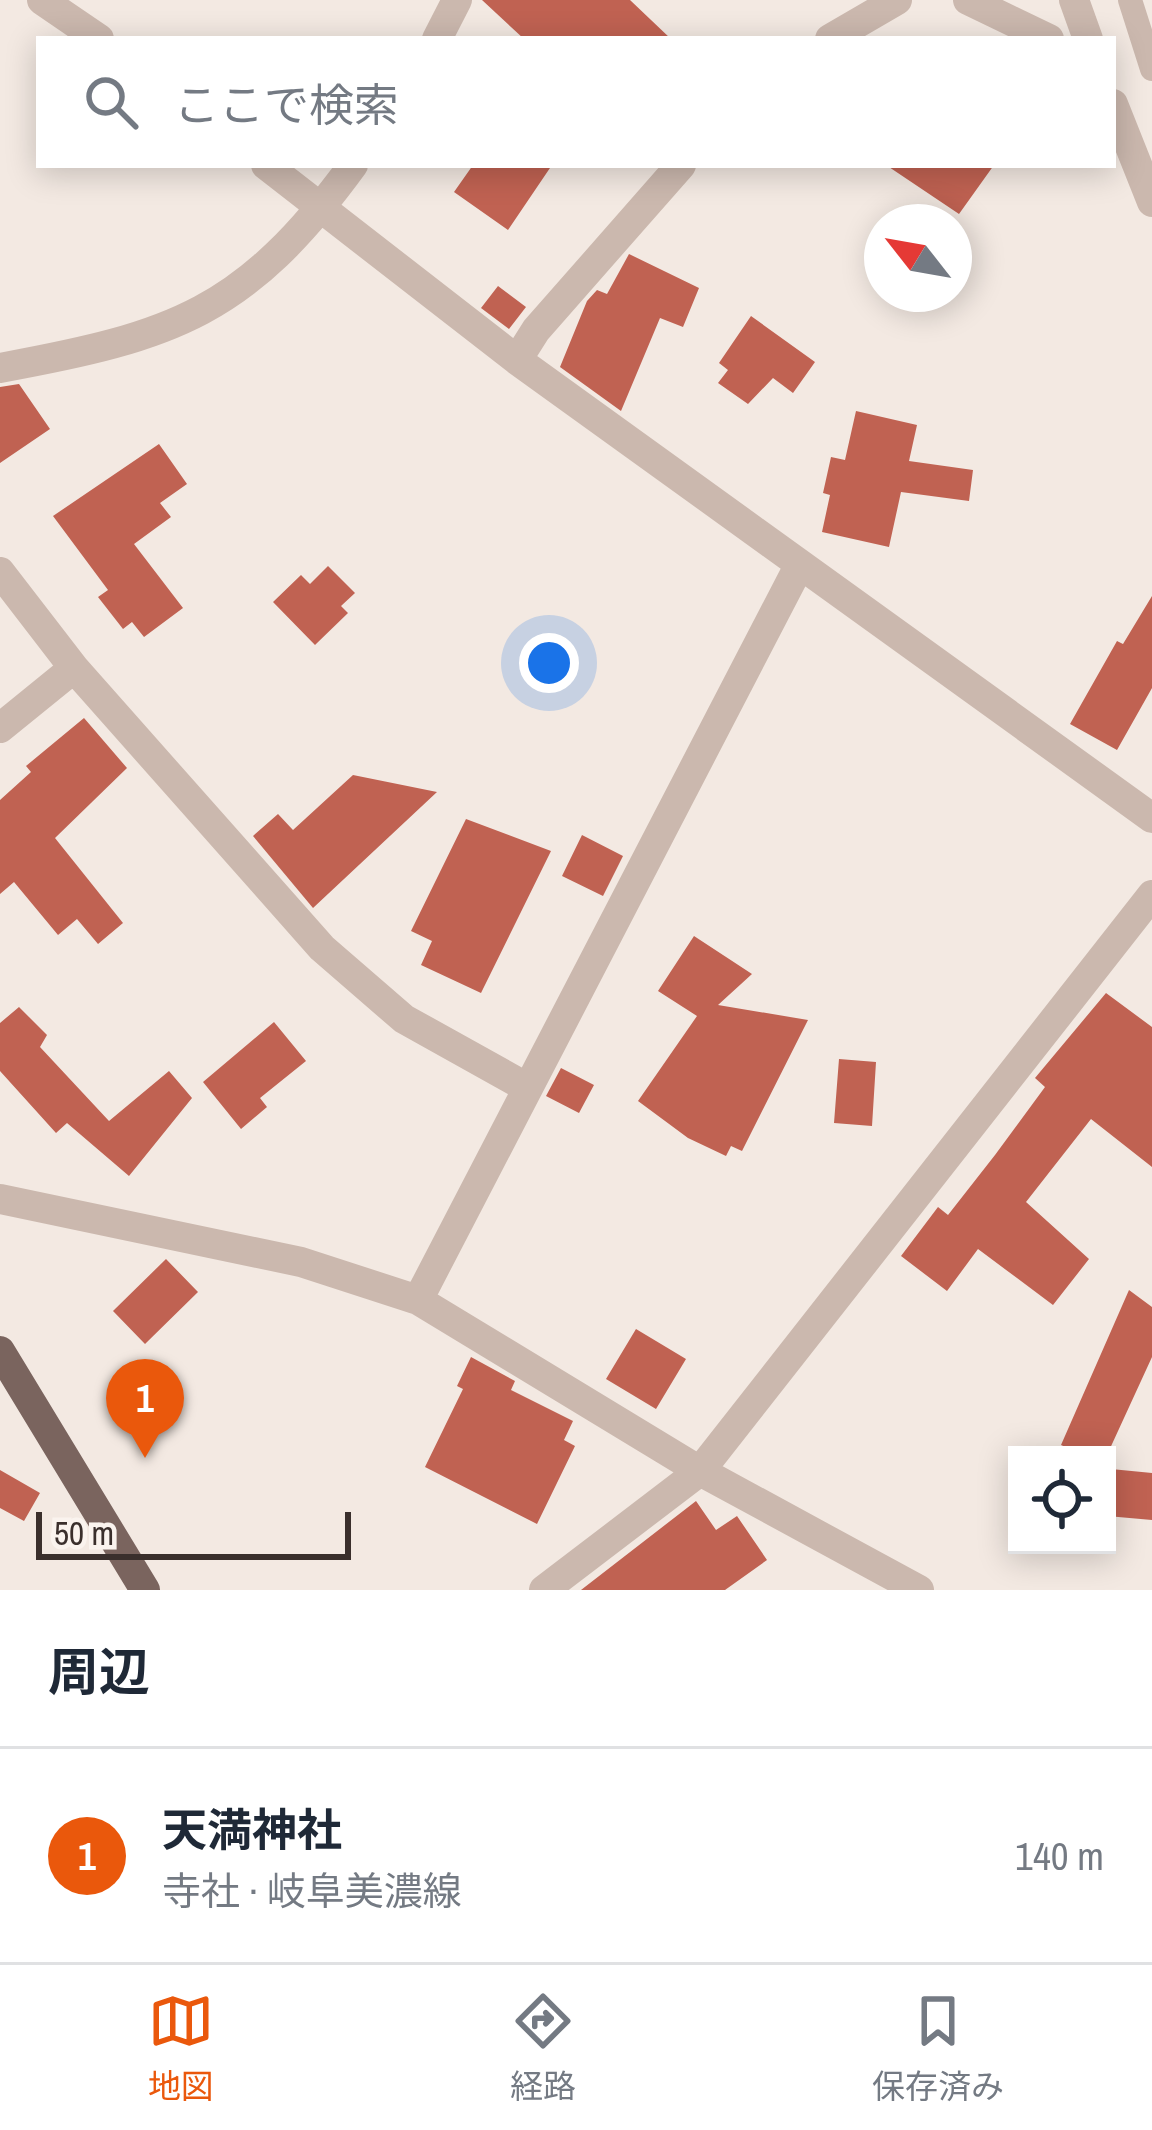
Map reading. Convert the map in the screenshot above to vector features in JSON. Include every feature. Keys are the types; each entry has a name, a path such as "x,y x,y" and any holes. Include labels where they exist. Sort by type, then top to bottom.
{"main road":[{"path":"0,1351 145,1590"}],"street":[{"path":"42,0 95,36"},
{"path":"439,36 457,0"},
{"path":"835,36 897,0"},
{"path":"968,0 1043,36"},
{"path":"1074,0 1085,36"},
{"path":"1116,112 1152,202"},
{"path":"270,168 517,360 1152,818"},
{"path":"0,368 146,338 192,319 251,278 321,209 351,168"},
{"path":"517,360 536,330 678,168"},
{"path":"418,1300 799,566"},
{"path":"0,572 74,668 322,948 404,1018 457,1053 528,1088"},
{"path":"0,728 74,668"},
{"path":"544,1590 700,1471 1152,895"},
{"path":"0,1198 301,1262 418,1300 700,1471 919,1590"}],"lane":[{"path":"1130,0 1152,69"}],"building":[{"path":"482,0 630,0 668,36 521,36"},
{"path":"471,168 550,168 508,230 454,192"},
{"path":"890,168 992,168 966,204 944,204"},
{"path":"629,254 699,288 683,327 660,318 621,411 560,367 587,301 597,290 607,294"},
{"path":"498,286 526,307 509,329 481,308"},
{"path":"751,316 815,362 793,393 773,378 748,404 718,383 728,370 719,363"},
{"path":"19,384 50,429 0,463 0,387"},
{"path":"856,411 917,425 909,461 973,470 969,501 901,492 889,547 822,532 830,495 823,493 831,457 845,460"},
{"path":"159,444 187,484 160,503 171,517 134,544 183,608 144,637 132,622 123,629 98,597 108,590 53,516"},
{"path":"328,566 355,593 341,606 348,613 315,645 273,602 301,575 310,584"},
{"path":"1152,596 1152,688 1117,750 1070,724 1117,641 1123,644"},
{"path":"84,718 127,768 55,838 123,923 98,944 77,919 58,935 14,882 0,894 0,800 31,772 26,766"},
{"path":"353,775 437,792 313,908 253,836 278,814 293,830"},
{"path":"466,819 551,851 481,993 421,965 432,941 411,931"},
{"path":"582,835 623,856 603,896 562,876"},
{"path":"694,936 752,974 718,1005 808,1020 742,1151 731,1146 726,1156 688,1138 638,1101 697,1016 658,991"},
{"path":"1106,993 1152,1027 1152,1167 1091,1119 1026,1202 1089,1259 1053,1305 978,1249 947,1291 901,1256 938,1207 948,1215 995,1155 1045,1087 1035,1078"},
{"path":"19,1007 47,1035 40,1047 109,1121 169,1071 192,1098 129,1176 67,1123 56,1133 0,1071 0,1023"},
{"path":"274,1022 306,1061 260,1098 267,1107 241,1129 203,1082"},
{"path":"839,1059 876,1062 872,1126 834,1123"},
{"path":"561,1068 594,1085 579,1113 546,1096"},
{"path":"166,1259 198,1292 145,1344 113,1311"},
{"path":"1129,1290 1152,1307 1152,1357 1111,1446 1061,1445"},
{"path":"636,1329 686,1359 656,1409 606,1379"},
{"path":"471,1357 515,1381 511,1390 573,1421 564,1440 575,1446 537,1524 425,1467 463,1389 457,1386"},
{"path":"1116,1469 1152,1473 1152,1520 1116,1517"},
{"path":"0,1470 40,1493 24,1521 0,1508"},
{"path":"696,1501 716,1530 737,1516 767,1560 725,1590 581,1590"}],"place":[{"name":"天満神社","path":"145,1458"}]}
